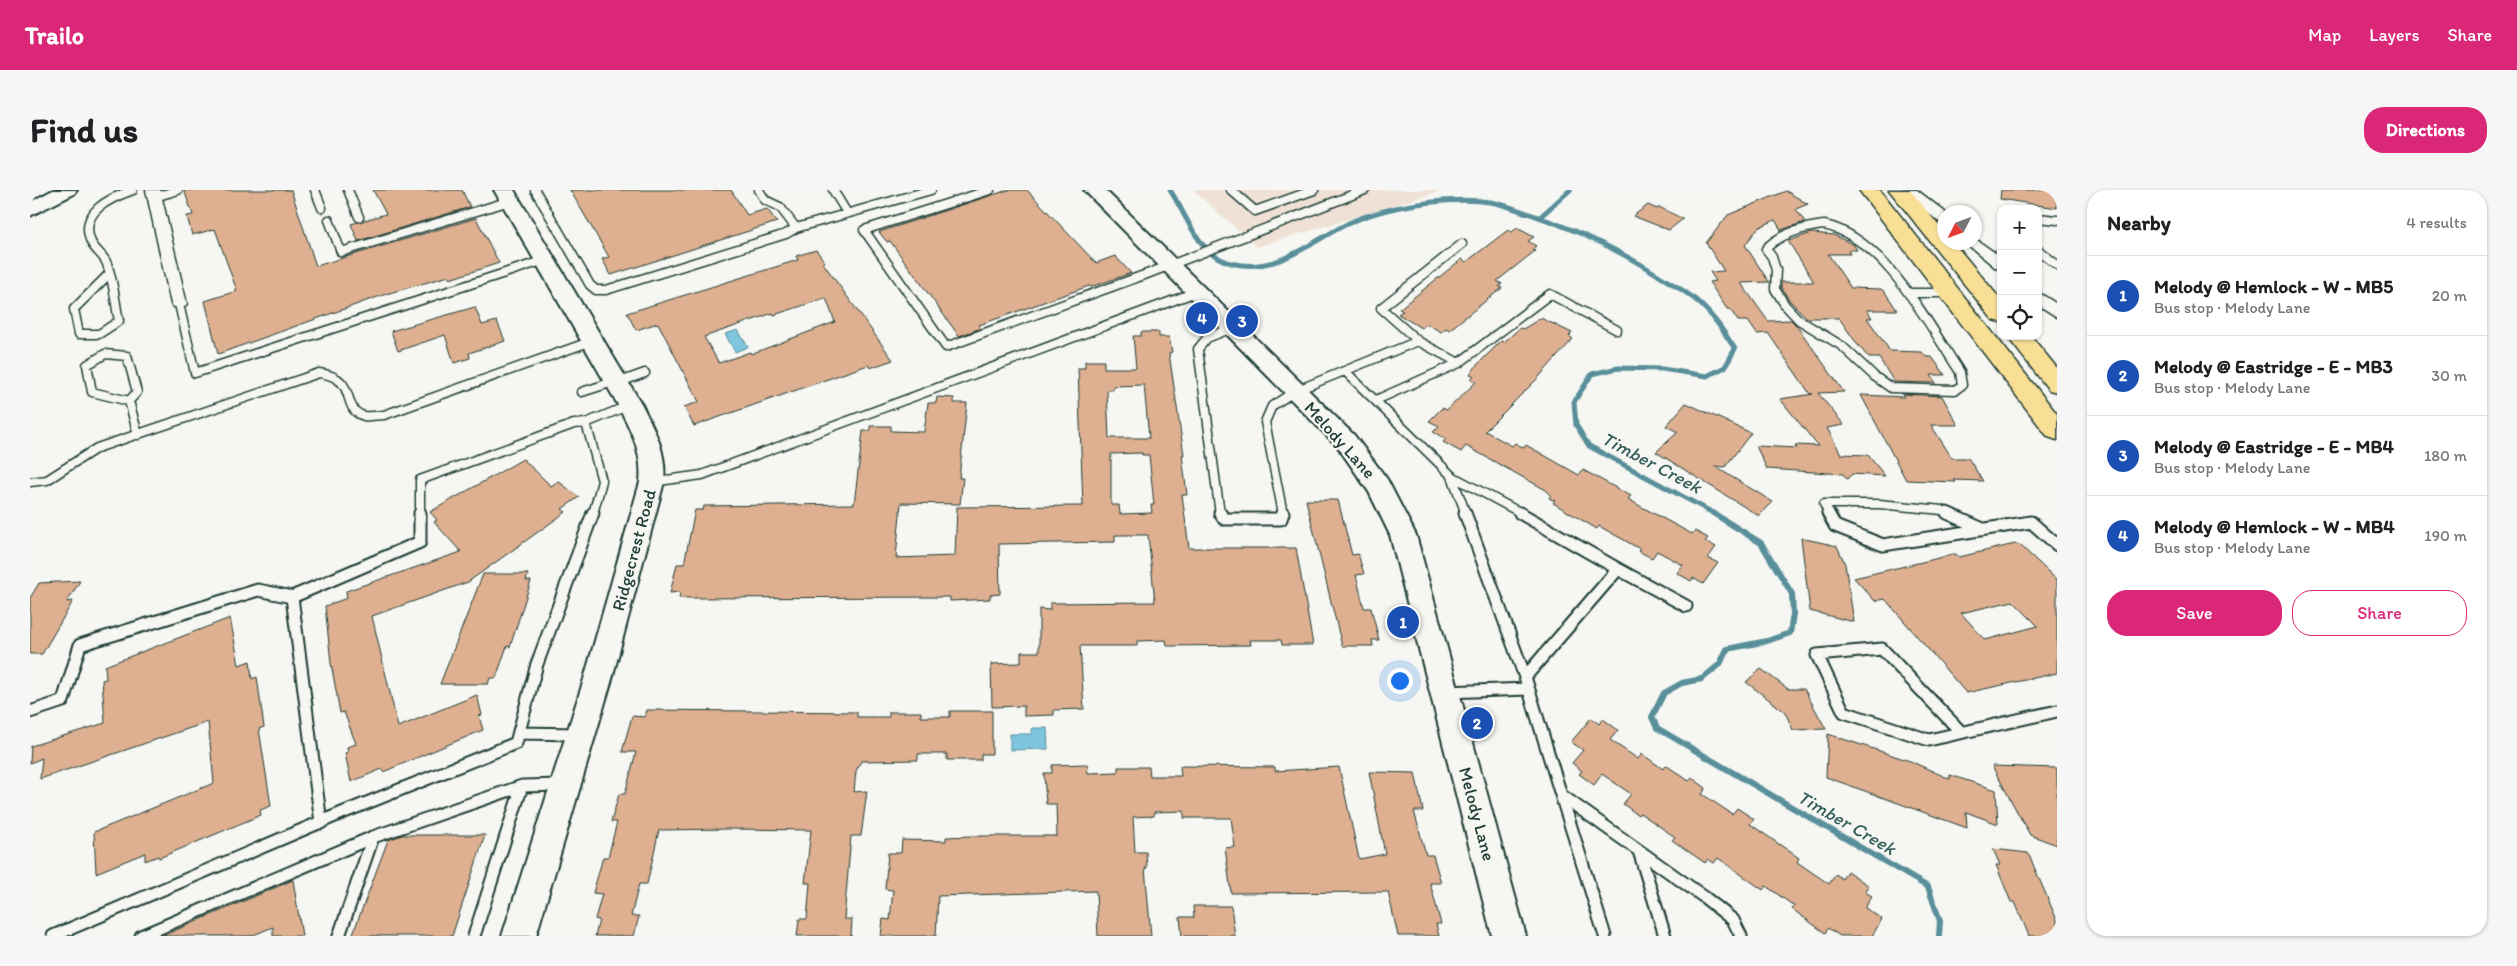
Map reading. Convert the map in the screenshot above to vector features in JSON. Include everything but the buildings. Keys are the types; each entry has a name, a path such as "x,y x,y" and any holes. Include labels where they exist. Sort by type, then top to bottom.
{"main road":[{"path":"1869,190 2057,431"},
{"path":"1899,190 1997,310"},
{"path":"2021,340 2057,384"}],"street":[{"path":"30,210 66,190"},
{"name":"Melody Lane","path":"1094,190 1180,260 1196,292 1346,441 1364,462 1392,508 1403,535 1509,936"},
{"path":"1909,190 1937,213"},
{"path":"154,193 179,304"},
{"name":"Ridgecrest Road","path":"507,195 630,405 652,453 655,464 652,482 598,678 519,936"},
{"path":"1982,249 1997,262"},
{"path":"2042,300 2057,312"}],"lane":[{"path":"109,274 74,310 79,334 99,334 119,321 109,274 106,260 91,243 88,231 89,220 101,202 133,190"},
{"path":"154,193 178,190"},
{"path":"315,190 322,208"},
{"path":"348,190 359,217"},
{"path":"535,190 590,286 596,290 625,284 786,234 796,228 931,190"},
{"path":"759,190 766,200 780,207 796,228"},
{"path":"833,190 848,213"},
{"path":"990,190 864,230 946,347 1250,235 1365,190"},
{"path":"1231,190 1255,211 1275,201 1314,190"},
{"path":"1333,190 1343,198"},
{"path":"329,220 341,252 507,195"},
{"path":"2042,218 2057,220"},
{"path":"1908,293 1960,372 1962,385 1955,390 1891,388 1874,376 1842,346 1799,320 1785,305 1775,289 1776,270 1772,257 1766,248 1770,244 1810,226 1828,225 1855,235 1908,293 1949,293"},
{"path":"1459,363 1418,341 1381,308 1462,244"},
{"path":"2042,253 2057,265"},
{"path":"179,304 195,373 545,260"},
{"path":"652,482 702,475 1196,292"},
{"path":"1376,400 1459,363 1550,294 1617,330"},
{"path":"1232,328 1207,338 1198,348 1220,515 1224,519 1281,519 1283,515 1265,422 1268,410 1276,401 1418,341"},
{"path":"30,482 47,480 97,448 319,373 333,374 344,382 352,408 364,416 384,415 592,341"},
{"path":"105,354 127,356 137,392 129,400 92,392 86,365 105,354"},
{"path":"1345,371 1452,476 1485,492 1686,606"},
{"path":"582,392 645,373"},
{"path":"129,400 138,434"},
{"path":"30,712 63,701 80,645 258,590 292,597 420,542 420,480 630,405"},
{"path":"53,936 321,822 516,743 538,664 595,508 602,481 586,422"},
{"path":"1452,476 1526,683 1605,936"},
{"path":"1984,529 1942,510 1880,504 1824,504 1835,526 1883,545 2031,522 2057,545"},
{"path":"1445,692 1526,683 1618,569"},
{"path":"292,597 321,822"},
{"path":"1961,732 1882,649 1818,655 1844,712 1929,740 2057,711"},
{"path":"519,733 580,734"},
{"path":"474,936 522,786"},
{"path":"141,936 373,837 522,786 564,786"},
{"path":"1561,795 1734,920 1741,936"},
{"path":"339,936 373,837"},
{"path":"1639,851 1665,936"}],"shaded area":[{"path":"1193,190 1444,190 1257,247"}],"water":[{"path":"738,330 748,347 735,352 725,334"},
{"path":"1032,728 1047,728 1048,749 1010,750 1010,734 1032,734"}],"waterway":[{"name":"Timber Creek","path":"1170,190 1203,245 1222,260 1235,264 1254,265 1271,263 1303,249 1350,222 1381,212 1412,205 1461,200 1495,203 1545,219 1599,242 1650,270 1686,293 1703,307 1718,324 1735,349 1725,367 1707,376 1662,369 1618,368 1592,374 1574,402 1576,425 1589,446 1715,514"},
{"path":"1540,217 1570,190"},
{"name":"Timber Creek","path":"1713,513 1761,543 1792,594 1793,614 1790,633 1767,641 1727,649 1720,664 1702,679 1682,683 1664,693 1652,717 1657,728 1928,887 1940,921 1939,936"}],"place":[{"name":"Melody @ Hemlock - W - MB4","path":"1202,318"},
{"name":"Melody @ Eastridge - E - MB4","path":"1242,321"},
{"name":"Melody @ Hemlock - W - MB5","path":"1403,622"},
{"name":"Melody @ Eastridge - E - MB3","path":"1477,723"}]}
